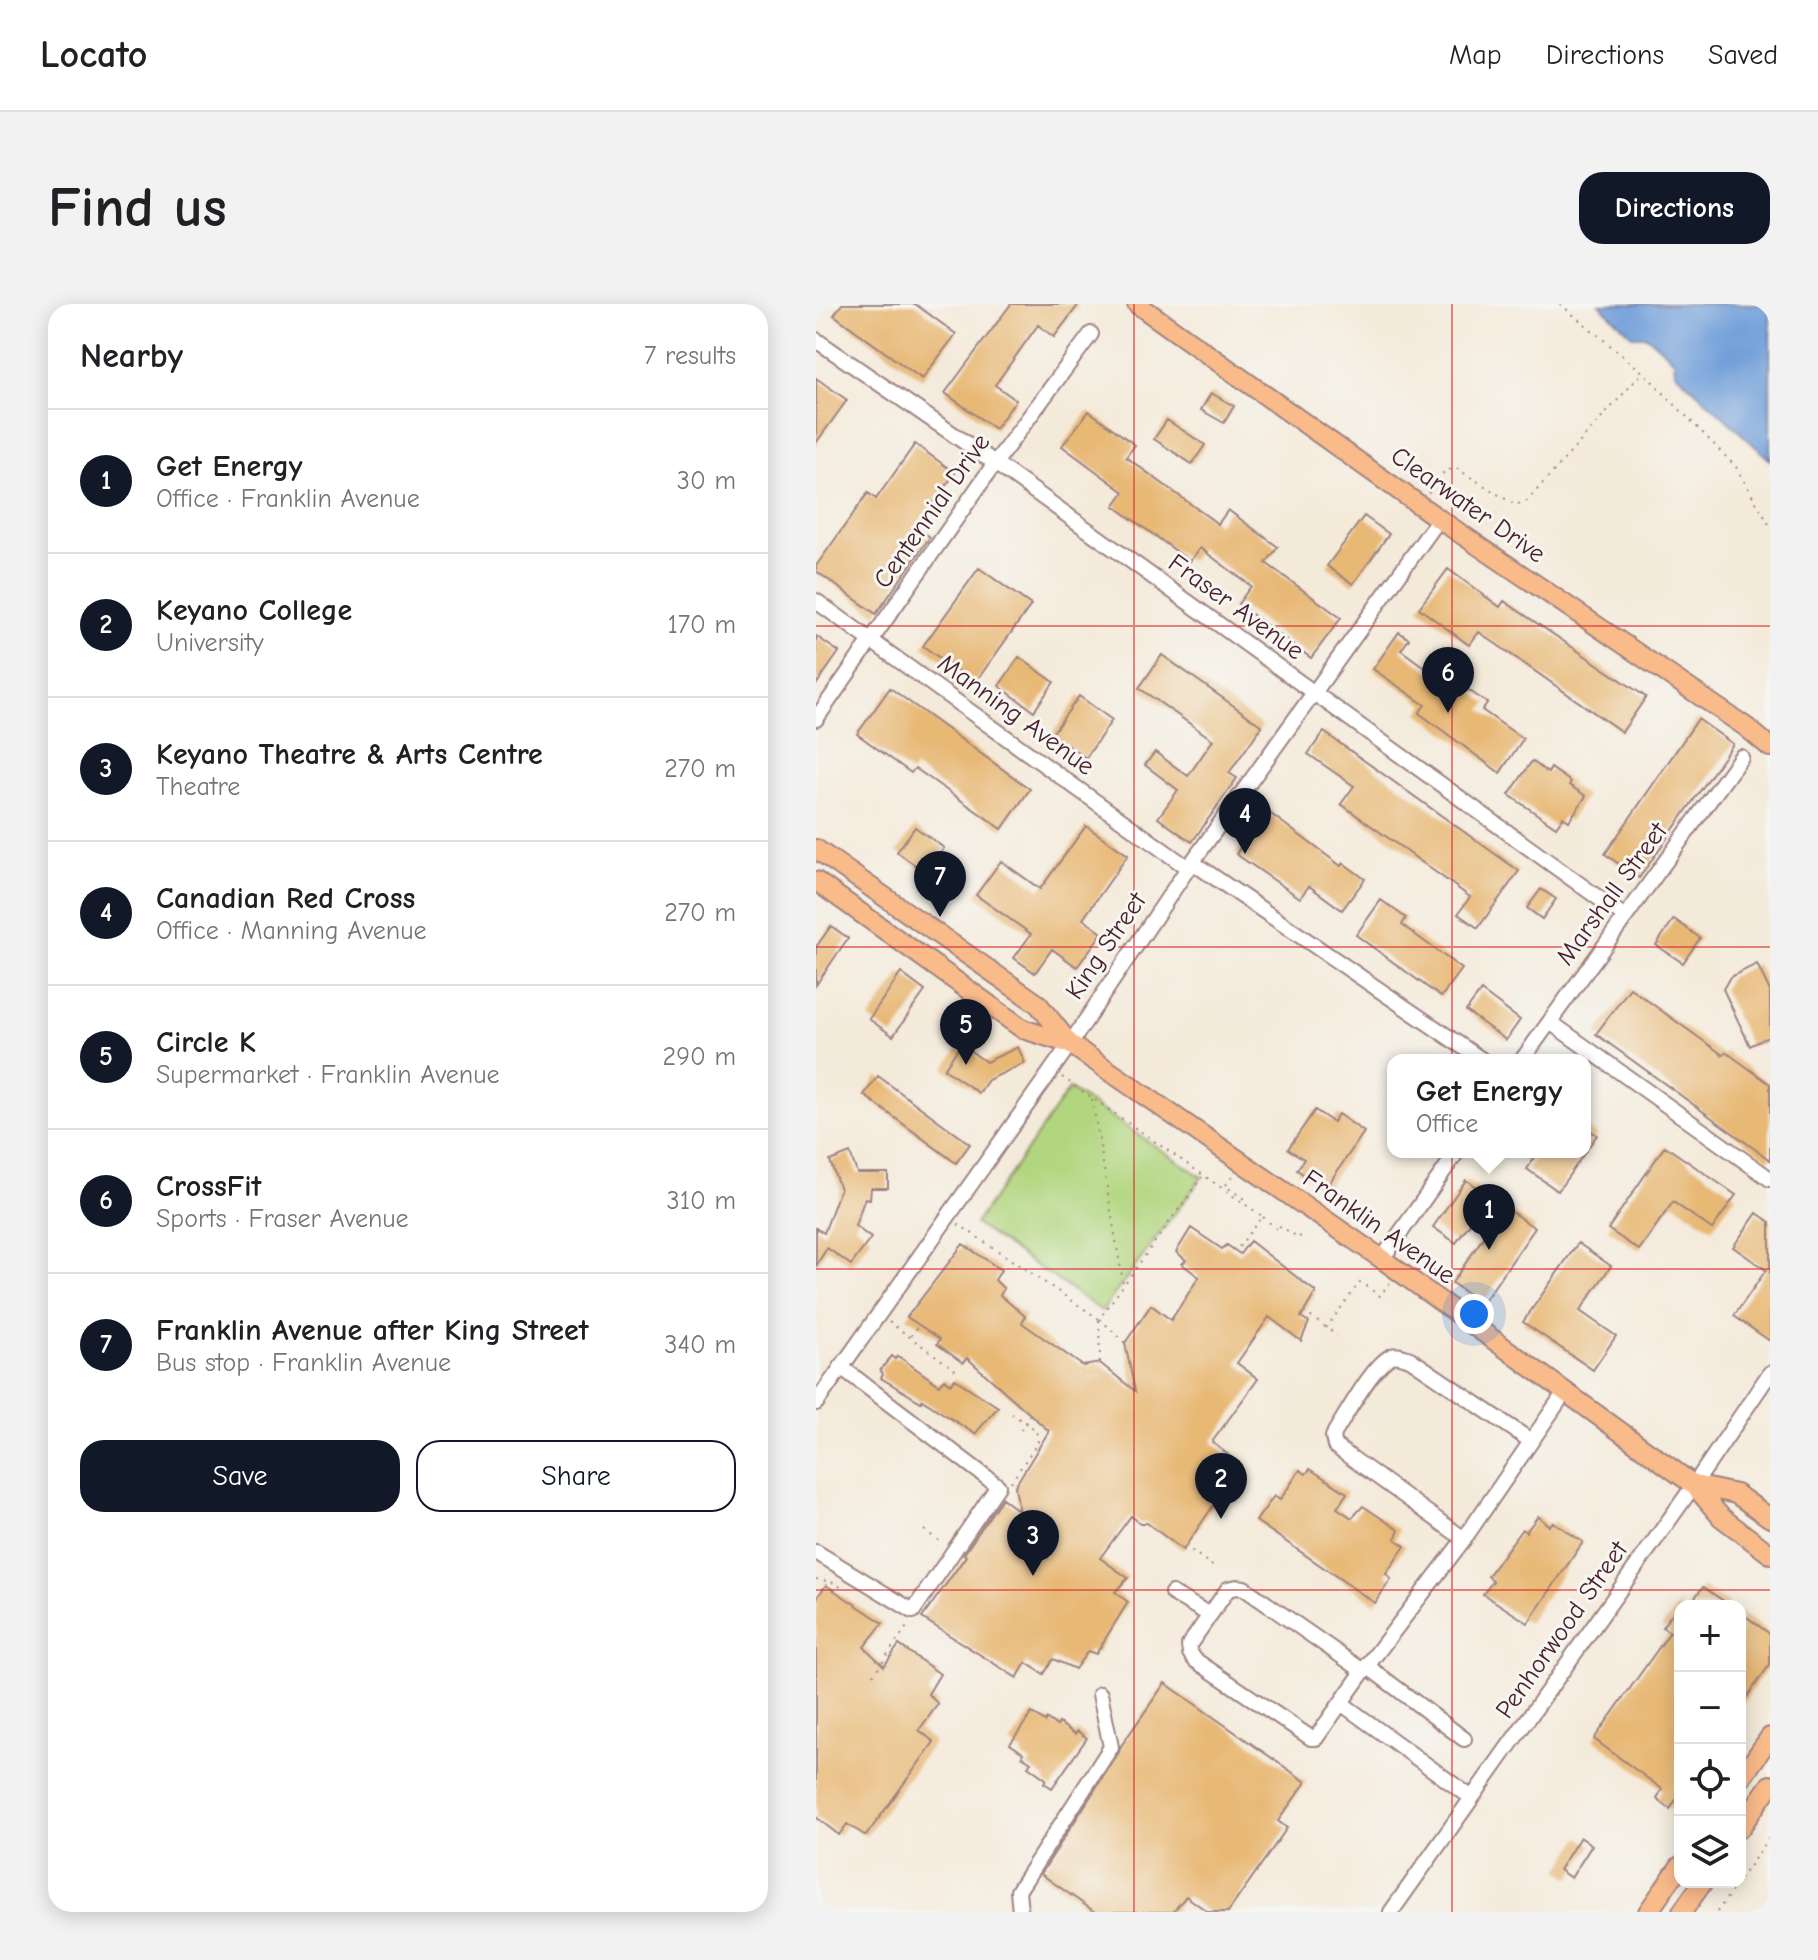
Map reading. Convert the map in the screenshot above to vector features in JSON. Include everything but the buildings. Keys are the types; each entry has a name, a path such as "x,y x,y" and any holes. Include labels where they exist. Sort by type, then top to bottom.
{"main road":[{"name":"Clearwater Drive","path":"1137,304 1439,519 1746,727 1770,747"},
{"name":"Franklin Avenue","path":"816,849 1038,1004 1070,1044 1382,1259 1694,1485 1721,1517 1770,1554"},
{"name":"Franklin Avenue","path":"816,881 1023,1029 1070,1044"},
{"name":"Franklin Avenue","path":"1694,1485 1736,1494 1770,1518"},
{"path":"1746,1771 1770,1737"},
{"path":"1746,1819 1770,1785"},
{"path":"1648,1912 1674,1875"},
{"path":"1682,1912 1699,1888"}],"street":[{"name":"Centennial Drive","path":"816,719 995,463 1091,334"},
{"name":"Fraser Avenue","path":"816,340 995,463 1625,917"},
{"name":"King Street","path":"816,1403 1070,1044 1190,865 1439,519"},
{"name":"Manning Avenue","path":"816,601 1190,865 1473,1054"},
{"name":"Marshall Street","path":"1526,1054 1741,757"},
{"path":"1550,1022 1770,1179"},
{"path":"1382,1259 1453,1158"},
{"path":"1464,1539 1335,1446 1335,1432 1379,1366 1389,1357 1397,1355 1410,1359 1531,1441"},
{"path":"816,1552 913,1611 998,1486 841,1367"},
{"name":"Penhorwood Street","path":"1391,1912 1770,1373"},
{"path":"1464,1739 1365,1669 1244,1588 1228,1589 1189,1645 1195,1660 1311,1738 1321,1735 1365,1669 1464,1539 1565,1392"},
{"path":"1172,1593 1210,1615"},
{"path":"1020,1912 1018,1891 1111,1747 1100,1694"},
{"path":"1341,1703 1472,1798"}],"path":[{"path":"1560,304 1643,372 1736,467 1770,526"},
{"path":"1424,498 1450,468 1462,471 1515,505 1527,501 1643,372"},
{"path":"1061,1076 1277,1229 1278,1225 1299,1238 1302,1233"},
{"path":"1092,1098 1124,1285"},
{"path":"1100,1363 1099,1319 1202,1177"},
{"path":"1236,1251 1262,1216"},
{"path":"947,1217 1099,1319 1125,1343"},
{"path":"1326,1328 1360,1282 1380,1296 1398,1271"},
{"path":"1304,1312 1337,1335"},
{"path":"878,1315 957,1371"},
{"path":"910,1337 919,1325"},
{"path":"1004,1493 1038,1442 1036,1430 1012,1414"},
{"path":"1021,1430 1029,1415"},
{"path":"1185,1546 1214,1567"},
{"path":"816,1579 832,1582 844,1589"},
{"path":"873,1675 916,1614 913,1611"},
{"path":"1746,1871 1770,1837"},
{"path":"1717,1912 1734,1888"}],"green space":[{"path":"1069,1089 1202,1177 1102,1311 975,1224"}],"water":[{"path":"1599,304 1770,304 1770,460 1675,372 1674,360 1647,336 1633,336"}],"place":[{"name":"CrossFit","path":"1448,713"},
{"name":"Canadian Red Cross","path":"1245,854"},
{"name":"Franklin Avenue after King Street","path":"940,917"},
{"name":"Circle K","path":"966,1065"},
{"name":"Get Energy","path":"1489,1250"},
{"name":"Keyano College","path":"1221,1519"},
{"name":"Keyano Theatre & Arts Centre","path":"1033,1576"}]}
